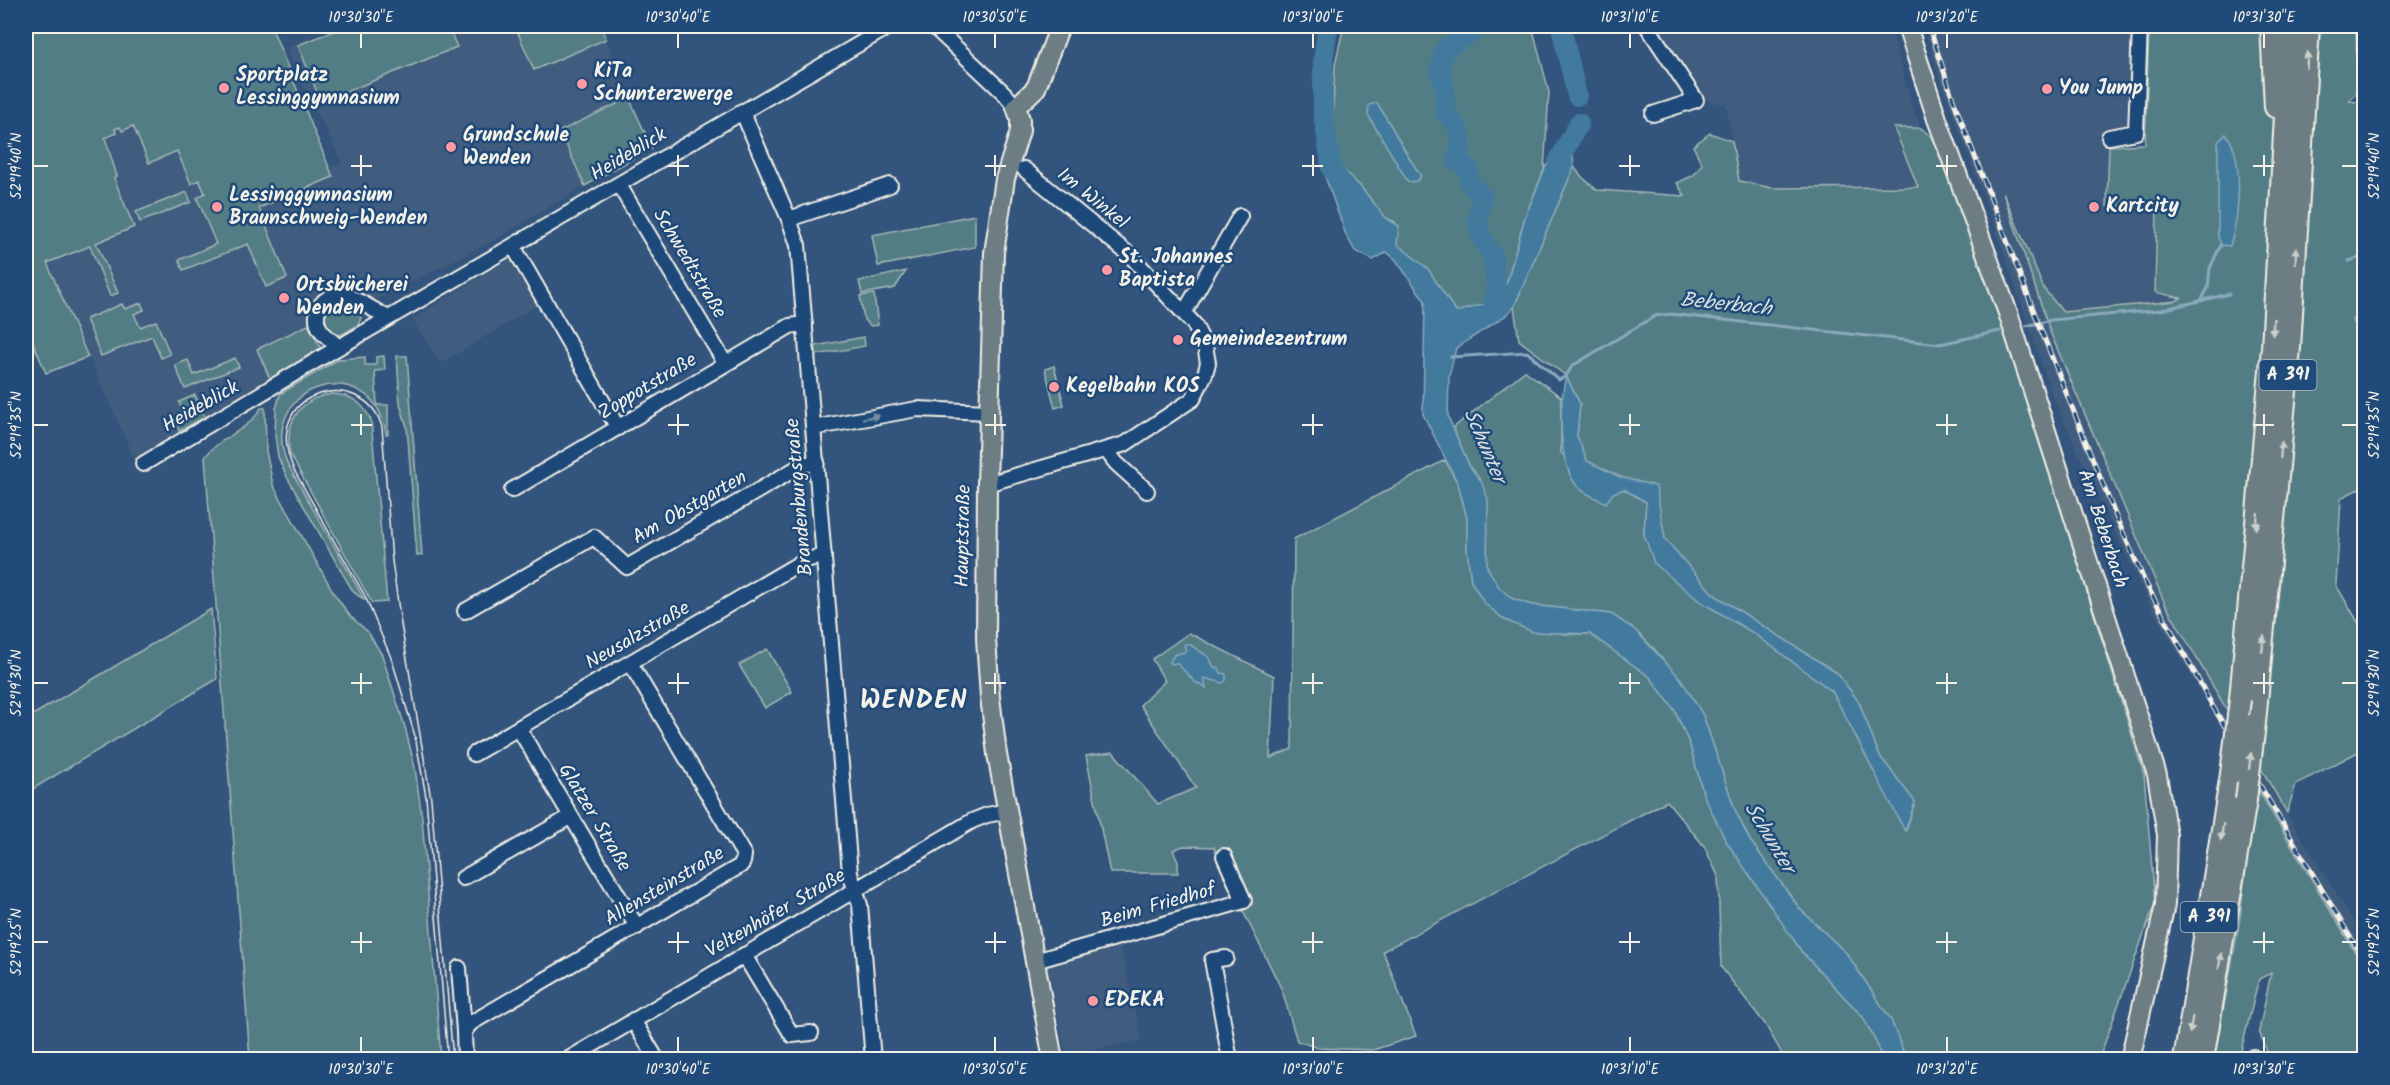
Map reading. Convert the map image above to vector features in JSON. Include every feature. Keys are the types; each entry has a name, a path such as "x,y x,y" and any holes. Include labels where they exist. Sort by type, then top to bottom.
{"highway":[{"path":"2271,26 2279,226"},
{"name":"A 391","path":"2184,1059 2231,774 2240,699 2272,348 2290,26"},
{"name":"A 391","path":"2203,1059 2246,800 2255,723 2290,348 2309,26"}],"main road":[{"path":"1016,107 1036,88 1060,26"},
{"name":"Am Beberbach","path":"1907,26 1926,86 2008,313 2157,776 2167,835 2165,905 2130,1059"},
{"name":"Hauptstraße","path":"1016,107 1020,119 1020,131 1005,179 994,244 987,484 986,639 993,725 1053,1059"}],"street":[{"name":"Heideblick","path":"143,464 388,318 890,26"},
{"path":"933,26 1016,107"},
{"path":"1647,26 1696,100 1653,114"},
{"path":"2109,137 2136,132 2140,26"},
{"name":"Brandenburgstraße","path":"742,111 798,244 850,873 860,905 873,1059"},
{"name":"Im Winkel","path":"987,484 1125,444 1176,412 1192,399 1205,374 1208,356 1202,337 1184,312 1131,256 1024,169"},
{"name":"Schwedtstraße","path":"619,185 725,363"},
{"path":"789,219 890,185"},
{"path":"1184,312 1240,216"},
{"path":"513,246 618,428"},
{"path":"339,347 322,332 317,319 320,305 329,298 336,295 350,297 388,318"},
{"name":"Zoppotstraße","path":"512,490 790,326 806,324"},
{"path":"813,428 917,409 989,412"},
{"path":"1107,451 1116,463 1147,491"},
{"name":"Am Obstgarten","path":"465,611 594,537 627,567 802,465 817,462"},
{"name":"Neusalzstraße","path":"474,754 805,561 824,556"},
{"name":"Allensteinstraße","path":"464,1031 471,1023 740,866 744,855 630,663"},
{"name":"Glatzer Straße","path":"519,729 637,927"},
{"name":"Veltenhöfer Straße","path":"567,1059 972,821 1008,810"},
{"path":"463,878 570,817"},
{"name":"Beim Friedhof","path":"1035,961 1244,902 1224,856"},
{"path":"744,955 792,1035 811,1033"},
{"path":"1226,957 1212,960 1230,1059"},
{"path":"459,968 465,1059"},
{"path":"633,1020 657,1059"}],"shaded area":[{"name":"Lessinggymnasium Braunschweig-Wenden","path":"271,26 329,167 342,164 286,48 341,26 515,26 534,70 606,39 629,98 560,131 585,186 489,243 371,302 326,292 313,303 307,317 308,325 320,344 319,351 191,425 193,429 141,460 133,456 47,263 90,245 26,61"},
{"path":"1652,26 1890,26 1913,109 1921,128 1894,128 1918,187 1772,188 1738,181 1726,105 1699,99"},
{"path":"1924,26 2132,26 2128,145 2145,144 2199,288 2176,301 2063,312 2044,289 2007,204 2051,334 2165,604 2260,770 2364,938 2364,967 2153,611 2109,520 2052,395 1991,216 1939,78"},
{"path":"1377,103 1421,176 1417,181 1408,182 1368,115 1369,105"},
{"path":"2226,134 2232,145 2238,172 2238,204 2230,246 2221,245 2218,237 2218,142"},
{"path":"1571,141 1574,167 1514,307 1505,316 1456,348 1449,377 1448,416 1469,465 1481,481 1488,499 1487,567 1499,587 1513,599 1532,605 1611,614 1635,630 1681,679 1703,715 1735,810 1749,839 1800,909 1847,954 1891,1020 1906,1059 1882,1059 1863,1017 1802,952 1726,841 1704,796 1690,745 1674,709 1650,677 1590,634 1533,632 1505,620 1484,603 1471,581 1467,549 1467,518 1458,484 1423,414 1425,301 1396,260 1387,252 1373,260 1355,251 1346,235 1322,168 1330,157 1360,186 1386,218 1399,226 1397,244 1428,269 1456,312 1492,302 1507,282 1525,217 1546,166"},
{"path":"513,257 541,303 440,364 412,319"},
{"path":"1566,376 1580,404 1577,436 1587,461 1620,477 1656,486 1665,539 1713,594 1837,673 1859,702 1879,755 1915,802 1905,831 1832,691 1755,634 1698,600 1654,563 1644,534 1646,502 1624,489 1613,493 1606,503 1579,489 1570,476 1561,433"},
{"path":"1185,644 1189,644 1209,657 1214,667 1226,674 1226,680 1223,683 1204,678 1206,688 1195,682 1177,663 1172,664 1170,662 1174,655 1187,651"},
{"path":"1119,940 1142,1040 1066,1056 1046,960"}],"green space":[{"path":"26,26 271,26 333,177 259,208 287,278 266,287 248,244 183,270 179,260 216,244 197,198 205,193 199,180 191,184 177,151 149,163 133,126 122,131 120,127 115,129 116,133 105,138 117,176 114,178 134,227 96,243 118,293 110,296 90,246 47,263 88,357 46,373 26,326"},
{"path":"346,26 448,26 457,47 321,102 298,45"},
{"path":"515,26 601,26 606,39 534,70"},
{"path":"1344,26 1532,26 1549,92 1544,170 1525,217 1507,282 1493,302 1456,312 1443,293 1396,244 1399,234 1395,222 1386,218 1360,186 1330,158 1322,168 1333,107 1335,64"},
{"path":"2149,26 2356,26 2357,93 2349,101 2364,103 2364,320 2352,320 2364,335 2364,486 2341,498 2336,585 2364,632 2364,749 2296,784 2287,813 2165,604 2051,334 2003,192 2044,289 2063,312 2176,301 2181,298 2155,292 2157,208 2107,206 2109,146 2145,144"},
{"path":"629,98 652,148 585,186 560,131"},
{"path":"1894,128 1921,128 1936,141 2001,317 2144,774 2155,903 2099,1059 1906,1059 1891,1020 1847,954 1800,909 1749,839 1735,810 1703,715 1656,651 1635,630 1611,614 1532,605 1513,599 1499,588 1487,567 1481,481 1469,465 1453,428 1525,371 1561,397 1561,453 1613,493 1624,489 1646,502 1644,534 1698,600 1755,634 1832,691 1906,830 1915,802 1879,755 1859,702 1837,673 1713,594 1665,539 1655,486 1620,477 1587,461 1577,436 1580,404 1566,376 1519,340 1514,307 1574,167 1597,190 1685,196 1677,183 1694,175 1702,164 1693,146 1710,133 1732,141 1739,181 1772,188 1918,187"},
{"path":"187,192 191,202 140,222 136,212"},
{"path":"975,215 975,247 878,266 872,235"},
{"path":"906,271 895,288 862,294 859,281"},
{"path":"874,294 878,325 871,326 864,320 860,296"},
{"path":"141,303 144,310 134,314 140,327 156,321 170,354 161,358 152,336 101,356 86,319 122,304 125,309"},
{"path":"337,304 351,308 361,318 358,325 341,335 331,333 324,321 327,309"},
{"path":"308,325 321,348 270,379 257,349"},
{"path":"864,337 865,346 817,355 815,346"},
{"path":"384,356 385,370 375,371 377,405 388,405 388,434 386,434 377,408 361,392 341,385 320,387 302,397 288,413 282,435 287,463 364,599 351,588 287,477 278,457 275,435 276,409 280,394 339,359 365,357 365,365 376,365 376,357"},
{"path":"397,356 407,356 422,555 417,556 407,427 400,404"},
{"path":"235,358 239,367 185,389 175,365 188,360 194,375"},
{"name":"Kegelbahn KOS","path":"1054,366 1064,405 1055,408 1045,369"},
{"path":"332,394 356,401 364,408 371,420 387,602 372,603 290,454 290,432 297,414 311,401"},
{"path":"195,395 205,417 179,431 175,419 184,415 179,402"},
{"path":"261,408 265,408 266,451 273,485 335,595 350,616 368,632 382,655 405,727 415,768 422,818 441,1059 250,1059 205,457 218,444 249,423"},
{"path":"1445,460 1458,484 1467,518 1467,549 1471,581 1564,634 1590,634 1650,677 1674,709 1690,745 1704,796 1802,952 1863,1017 1882,1059 1785,1059 1765,1024 1721,967 1718,876 1704,846 1667,801 1383,951 1416,1036 1373,1050 1318,1048 1297,1041 1282,990 1241,907 1249,903 1228,849 1216,852 1214,847 1183,846 1173,850 1178,861 1178,873 1110,873 1086,756 1113,752 1158,804 1196,788 1140,705 1165,681 1152,659 1189,633 1274,676 1270,758 1292,749 1294,539"},
{"path":"211,609 217,679 26,793 26,719"},
{"path":"767,649 792,692 765,708 739,665"},
{"path":"2256,786 2364,967 2364,1059 2270,1059 2259,1031 2271,973 2259,979 2239,1059 2214,1060 2239,924"}],"waterway":[{"name":"Schunter","path":"1328,26 1323,61 1323,114 1332,170 1340,181"},
{"path":"1481,26 1444,50 1440,71 1445,89 1445,112 1458,129 1461,140 1457,161 1468,169 1470,183 1483,197 1477,218 1481,237 1493,256 1496,289 1493,302"},
{"path":"1561,26 1577,96"},
{"path":"1558,162 1579,123"},
{"path":"2201,301 2208,288 2210,268 2221,245"},
{"name":"Beberbach","path":"2349,261 2364,256"},
{"name":"Beberbach","path":"2026,326 2051,320 2161,310 2229,294"},
{"name":"Beberbach","path":"1451,357 1527,352 1559,380 1566,376 1572,366 1655,316 1670,314 1940,344 2000,331"}],"tram line":[{"path":"448,1060 426,797 415,736 392,660 365,596 294,470 286,442 290,420 301,404 318,394 337,392 356,396 372,408 382,427 392,561 431,799 453,1060"}],"railway":[{"path":"1929,26 1953,99 2041,330 2114,512 2145,582 2212,705 2364,960"}],"place":[{"name":"KiTa Schunterzwerge","path":"582,84"},
{"name":"Sportplatz Lessinggymnasium","path":"224,88"},
{"name":"You Jump","path":"2047,89"},
{"name":"Grundschule Wenden","path":"451,147"},
{"name":"Lessinggymnasium Braunschweig-Wenden","path":"217,207"},
{"name":"Kartcity","path":"2094,207"},
{"name":"St. Johannes Baptista","path":"1107,270"},
{"name":"Ortsbücherei Wenden","path":"284,298"},
{"name":"Gemeindezentrum","path":"1178,340"},
{"name":"Kegelbahn KOS","path":"1054,387"},
{"name":"EDEKA","path":"1093,1001"}],"district":[{"name":"WENDEN","path":"914,701"}]}
